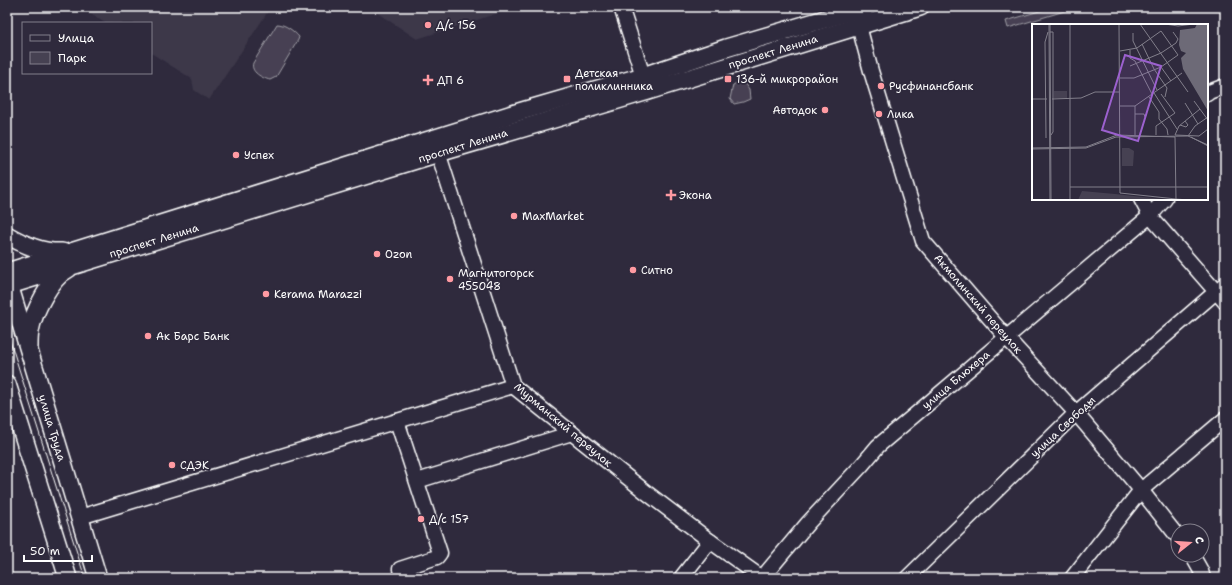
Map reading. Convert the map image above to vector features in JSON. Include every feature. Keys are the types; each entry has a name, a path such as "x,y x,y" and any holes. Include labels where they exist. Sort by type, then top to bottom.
{"main road":[{"name":"проспект Ленина","path":"646,83 726,48 866,7"},
{"name":"проспект Ленина","path":"7,281 78,257 436,146 646,83 859,26 920,7"},
{"path":"7,235 23,244 50,252 78,257"},
{"path":"28,351 30,330 38,307 54,282 78,257"},
{"name":"улица Труда","path":"7,281 98,578"},
{"path":"7,384 68,578"}],"street":[{"path":"621,7 646,83"},
{"name":"Акмолинский переулок","path":"859,26 871,71 923,241 1006,337 1076,413 1170,527"},
{"path":"1208,93 1225,86"},
{"name":"Мурманский переулок","path":"436,146 513,386 647,493 762,578"},
{"path":"1141,200 1150,216 1222,293"},
{"name":"улица Блюхера","path":"762,578 808,522 878,446 1150,216 1164,200"},
{"name":"улица Свободы","path":"907,578 1076,413 1222,293"},
{"path":"80,517 513,386"},
{"path":"1072,578 1141,490 1225,419"},
{"path":"397,421 440,553 438,557 400,569"},
{"path":"417,482 572,433"},
{"path":"681,578 710,541"},
{"path":"1196,563 1203,578"}],"shaded area":[{"path":"80,7 271,7 209,100 194,90 192,79 152,54 152,22 103,22"},
{"name":"Д/с 156","path":"368,7 508,7 505,11 417,39"}],"green space":[{"path":"1053,7 1078,7 1008,28 1006,21"},
{"path":"277,24 289,28 299,37 276,77 270,80 255,72 253,69 253,63"},
{"path":"742,80 749,90 750,99 734,104 730,99 733,85"}],"tram line":[{"path":"7,331 85,578"}],"place":[{"name":"Д/с 156","path":"428,25"},
{"name":"Детская поликлинника","path":"567,79"},
{"name":"136-й микрорайон","path":"728,79"},
{"name":"ДП 6","path":"428,80"},
{"name":"Русфинансбанк","path":"881,86"},
{"name":"Автодок","path":"825,110"},
{"name":"Лика","path":"879,114"},
{"name":"Успех","path":"236,155"},
{"name":"Экона","path":"671,195"},
{"name":"MaxMarket","path":"514,216"},
{"name":"Ozon","path":"377,254"},
{"name":"Ситно","path":"633,270"},
{"name":"Магнитогорск 455048","path":"450,279"},
{"name":"Kerama Marazzi","path":"266,294"},
{"name":"Ак Барс Банк","path":"148,336"},
{"name":"СДЭК","path":"172,465"},
{"name":"Д/с 157","path":"421,519"}]}
